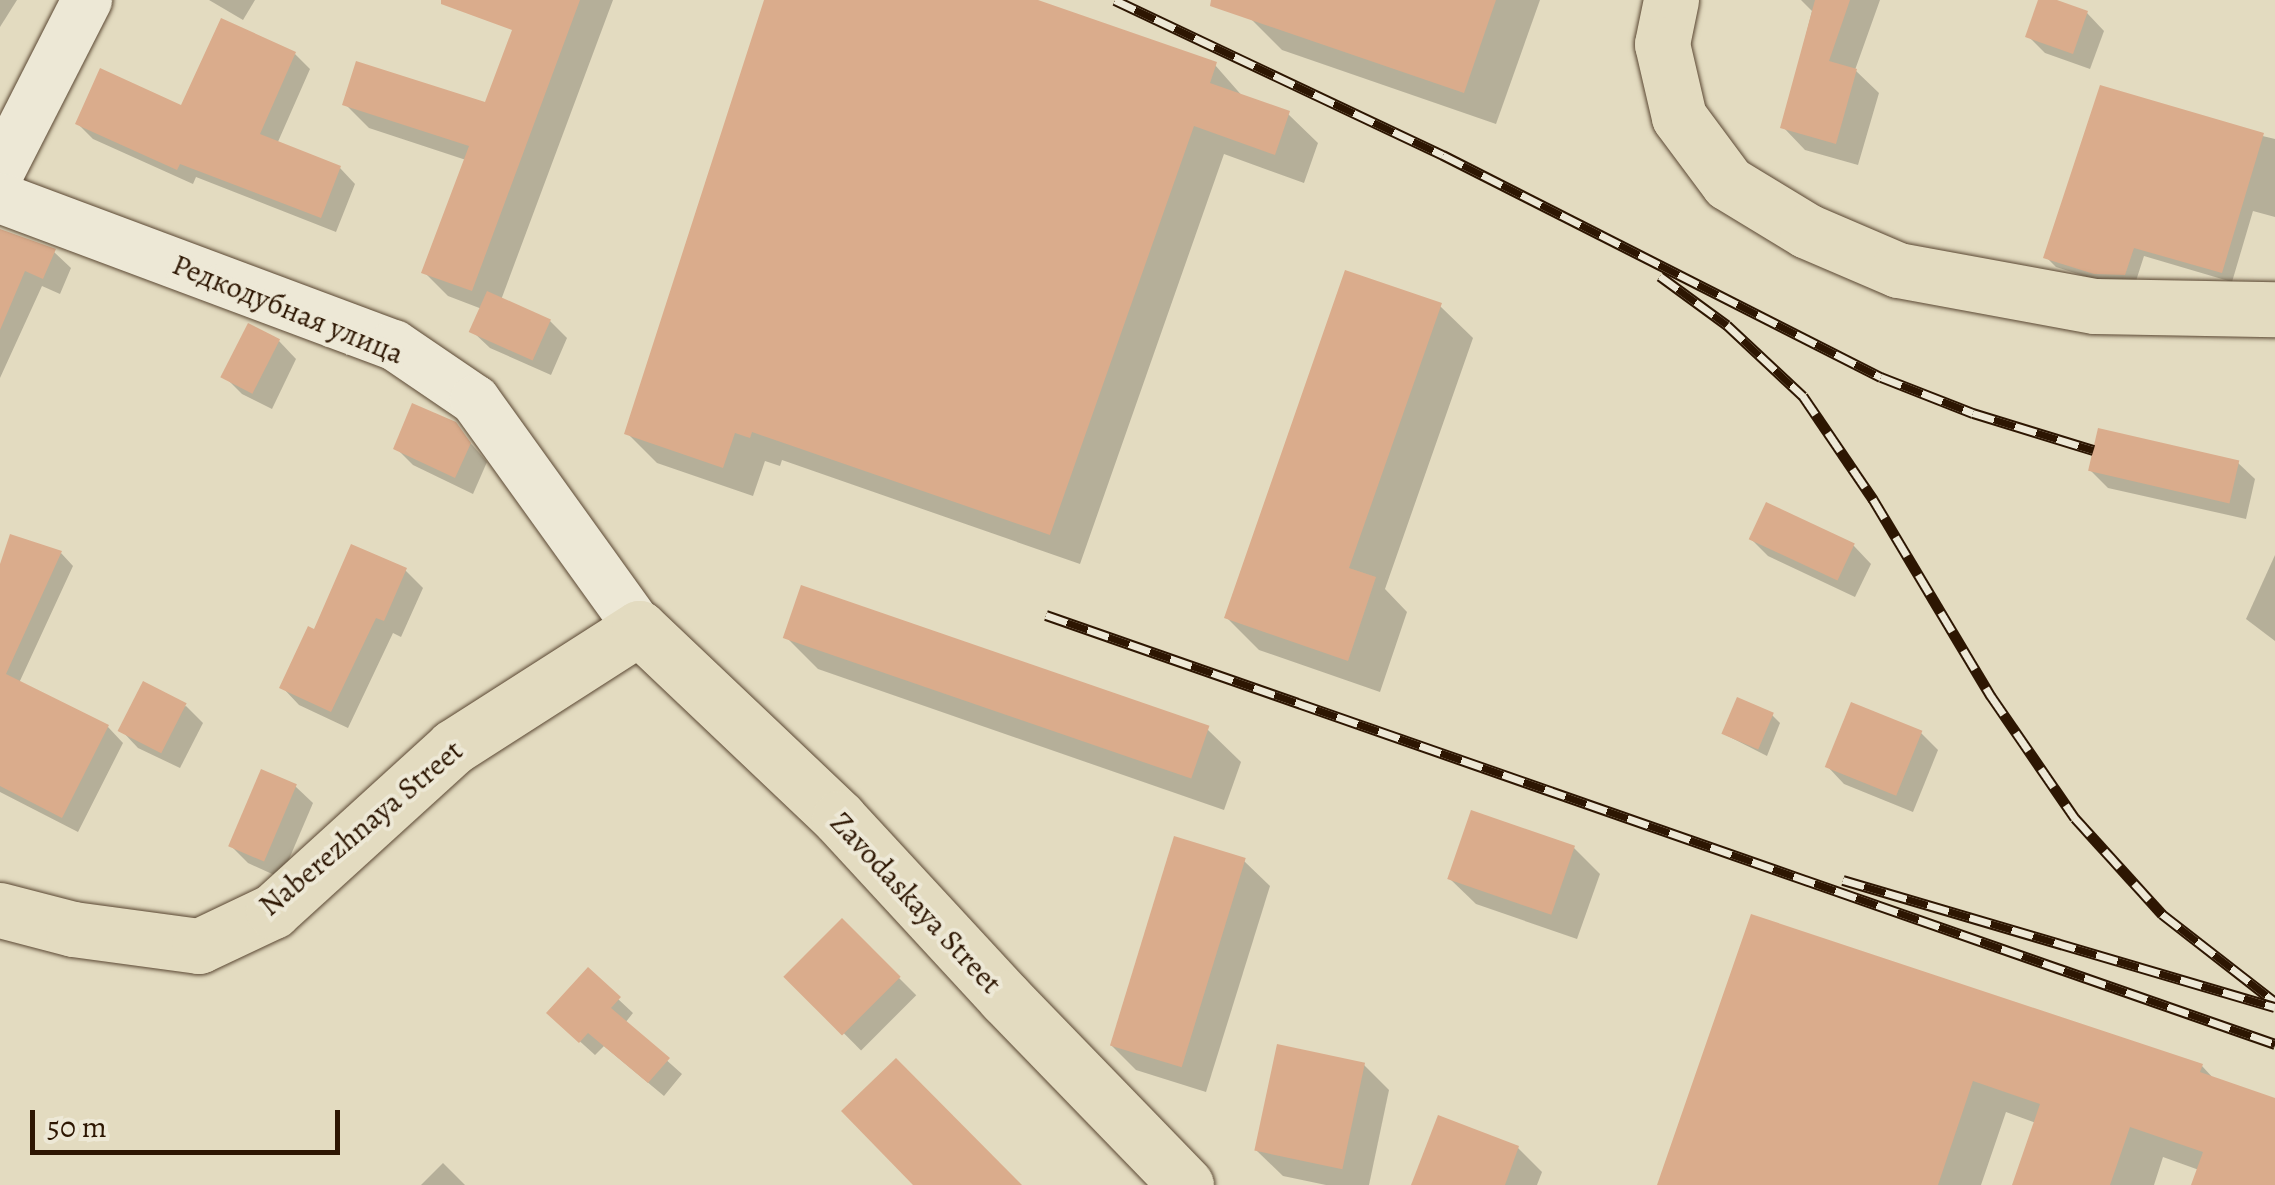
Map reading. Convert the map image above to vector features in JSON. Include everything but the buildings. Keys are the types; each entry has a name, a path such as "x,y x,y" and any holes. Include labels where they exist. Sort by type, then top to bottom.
{"main road":[{"path":"1670,0 1662,44 1679,117 1728,183 1807,231 1898,270 2095,306 2275,309"},
{"name":"Naberezhnaya Street","path":"0,910 73,929 199,946 273,911 453,746 639,628"},
{"name":"Zavodaskaya Street","path":"639,628 840,818 1005,998 1186,1185"}],"street":[{"path":"0,171 87,0"},
{"name":"Редкодубная улица","path":"0,198 394,345 475,400 639,628"}],"railway":[{"path":"1115,0 1443,155 1881,377 1973,413 2093,450"},
{"path":"1660,276 1727,325 1803,396 1873,499 1991,696 2075,818 2162,914 2275,1002"},
{"path":"1046,615 2275,1044"},
{"path":"1843,880 2275,1007"}]}
